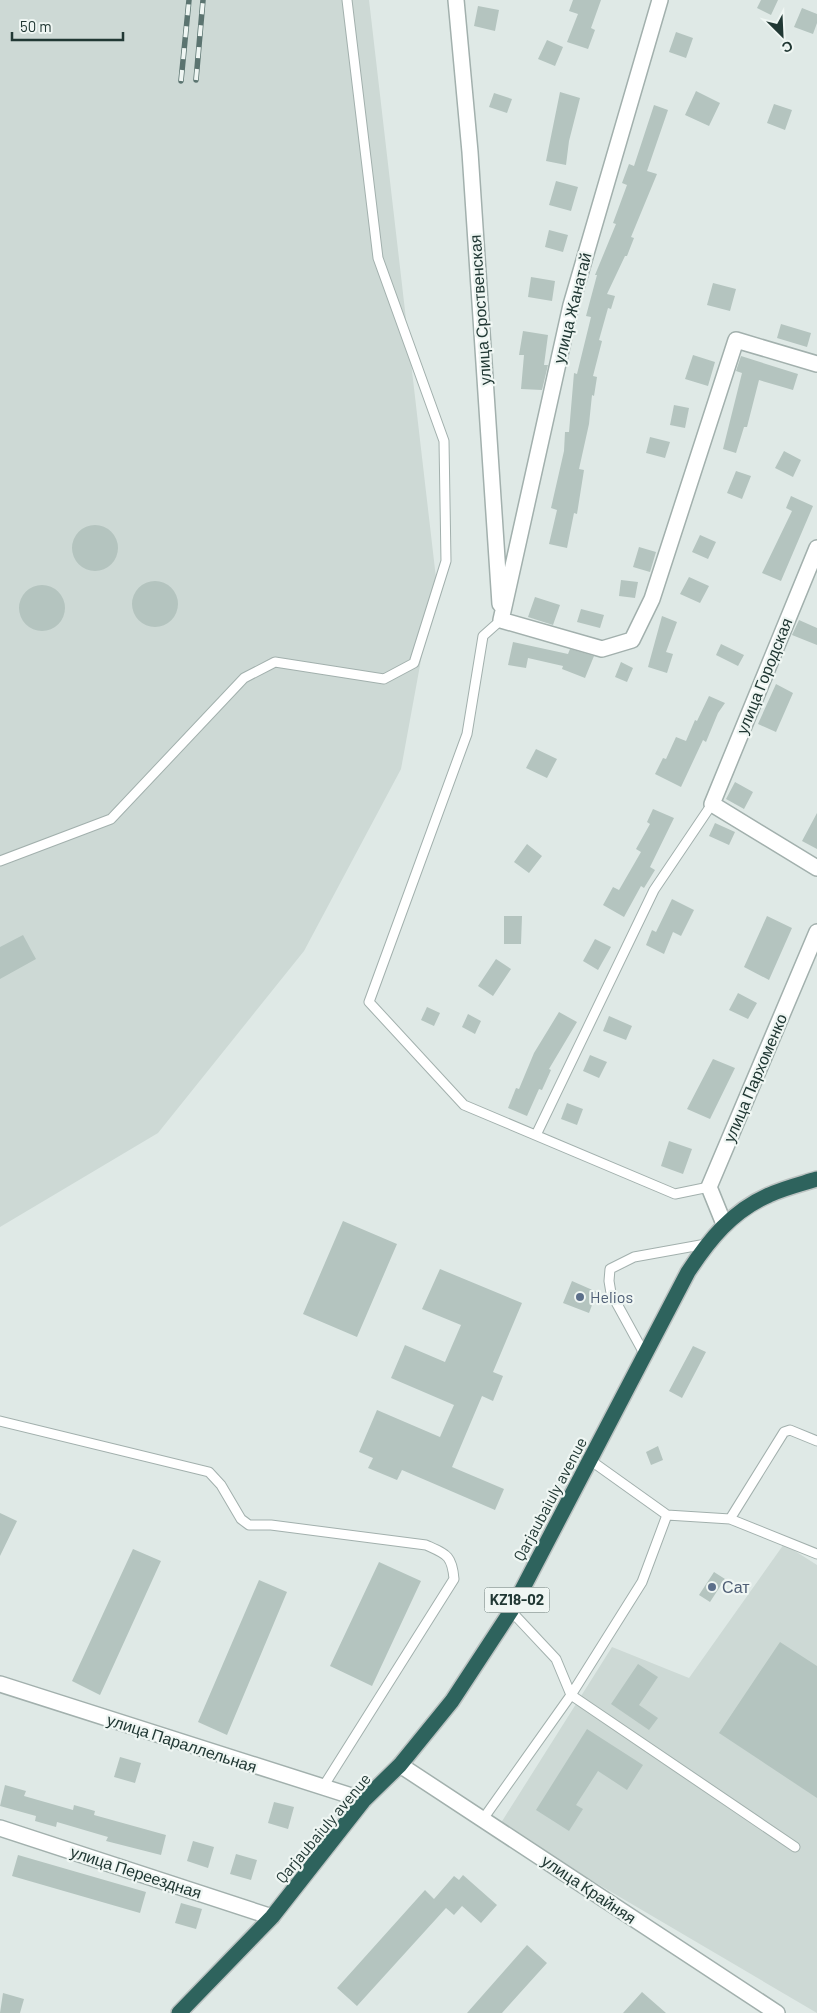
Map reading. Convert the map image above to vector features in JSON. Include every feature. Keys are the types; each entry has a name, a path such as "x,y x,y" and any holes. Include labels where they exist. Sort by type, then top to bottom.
{"highway":[{"name":"Qarjaubaiuly avenue","path":"180,2013 272,1917 364,1800 400,1764 452,1701 511,1611 688,1272 706,1244 724,1224 768,1195 817,1179"}],"street":[{"name":"улица Сроственская","path":"456,0 470,152 501,620"},
{"name":"улица Жанатай","path":"501,620 571,304 660,0"},
{"path":"501,620 602,649 632,640 652,599 736,340 817,364"},
{"name":"улица Городская","path":"712,804 817,548"},
{"path":"712,804 817,868"},
{"name":"улица Пархоменко","path":"709,1187 817,932"},
{"path":"709,1187 724,1224"},
{"name":"улица Параллельная","path":"0,1684 364,1800"},
{"name":"улица Крайняя","path":"400,1764 778,2013"},
{"name":"улица Переездная","path":"0,1828 272,1917"}],"lane":[{"path":"0,861 111,819 244,678 276,662 384,679 414,664 446,561 444,441 378,258 347,0"},
{"path":"501,620 484,636 467,734 369,1002 464,1105 675,1194 709,1187"},
{"path":"536,1135 654,890 712,804"},
{"path":"645,1355 611,1293 608,1281 610,1269 634,1257 706,1244"},
{"path":"0,1421 208,1472 221,1484 241,1519 249,1525 271,1525 426,1545 446,1553 453,1566 454,1579 324,1787"},
{"path":"730,1519 784,1432 790,1430 817,1441"},
{"path":"590,1460 667,1515 730,1519 817,1554"},
{"path":"483,1819 571,1695 642,1582 667,1515"},
{"path":"511,1611 556,1659 571,1695 795,1847"}],"shaded area":[{"path":"0,0 369,0 436,578 401,769 304,951 158,1133 0,1227"},
{"path":"784,1544 817,1565 817,2013 499,1826 612,1647 689,1678"}],"building":[{"path":"573,0 601,0 591,28 595,30 588,49 567,42 578,14 569,11"},
{"path":"761,0 778,0 771,15 757,8"},
{"path":"478,6 499,10 495,31 474,26"},
{"path":"802,8 817,14 817,23 813,34 794,27"},
{"path":"676,32 693,38 686,58 669,52"},
{"path":"547,40 563,47 555,66 538,59"},
{"path":"696,91 720,103 709,126 685,115"},
{"path":"560,92 580,98 569,141 566,165 546,161"},
{"path":"494,93 512,99 507,113 489,107"},
{"path":"774,104 792,110 785,130 767,123"},
{"path":"654,105 668,110 647,171 657,174 631,237 634,238 627,256 625,256 607,294 615,296 611,309 608,308 599,340 602,341 593,376 597,377 579,469 584,470 577,514 574,513 567,548 549,544 557,510 551,508 564,451 565,432 569,432 574,373 577,374 591,317 586,316 597,275 595,275 616,224 613,223 627,185 622,183 629,164 634,166"},
{"path":"556,181 578,187 571,211 549,205"},
{"path":"549,230 568,235 563,252 545,247"},
{"path":"531,277 555,281 552,301 528,297"},
{"path":"713,283 736,289 730,311 707,305"},
{"path":"781,324 811,333 807,347 777,338"},
{"path":"523,331 548,335 544,365 548,365 542,390 521,389 524,355 519,355"},
{"path":"693,355 715,362 708,386 685,379"},
{"path":"741,356 798,374 793,390 759,380 747,427 744,427 736,453 723,449 742,373 736,371"},
{"path":"674,405 689,408 685,428 670,425"},
{"path":"650,437 670,442 665,458 646,453"},
{"path":"784,451 801,460 793,477 775,468"},
{"path":"736,471 751,476 742,499 727,493"},
{"path":"791,496 813,506 781,581 762,573 792,511 786,508"},
{"path":"95,525 108,529 114,535 118,548 114,561 108,567 95,571 82,567 76,561 72,548 76,535 82,529"},
{"path":"700,535 716,542 708,559 692,552"},
{"path":"639,547 656,552 650,572 633,567"},
{"path":"689,577 709,586 700,603 680,594"},
{"path":"621,580 638,582 635,598 619,596"},
{"path":"155,581 168,585 174,591 178,604 174,617 168,623 155,627 142,623 136,617 132,604 136,591 142,585"},
{"path":"42,585 55,589 61,595 65,608 61,621 55,627 42,631 29,627 23,621 19,608 23,595 29,589"},
{"path":"535,597 560,605 553,625 528,617"},
{"path":"581,609 604,615 600,628 577,622"},
{"path":"662,616 677,622 666,652 673,654 667,673 648,667"},
{"path":"799,620 817,628 817,645 792,635"},
{"path":"513,642 568,654 570,649 594,656 585,678 562,669 563,666 528,658 526,668 508,665"},
{"path":"721,644 744,655 738,666 716,655"},
{"path":"621,662 633,668 627,682 615,677"},
{"path":"776,684 793,693 776,732 758,724"},
{"path":"709,696 725,703 718,713 706,742 703,740 681,787 655,774 663,758 666,759 676,737 686,741 695,720 697,721"},
{"path":"536,749 557,759 547,778 526,768"},
{"path":"735,782 753,792 744,809 726,799"},
{"path":"653,809 674,818 650,867 655,870 644,888 641,886 624,917 603,905 613,887 619,890 641,852 636,849 650,824 647,822"},
{"path":"817,813 817,849 802,841"},
{"path":"715,823 735,832 729,845 709,836"},
{"path":"527,844 542,856 529,873 514,862"},
{"path":"672,899 694,910 681,936 673,932 664,954 646,945 652,930 656,932"},
{"path":"504,916 522,916 521,944 504,944"},
{"path":"767,916 792,928 769,980 744,967"},
{"path":"23,935 36,959 0,979 0,947"},
{"path":"595,939 611,947 598,970 583,961"},
{"path":"496,959 511,969 493,996 478,986"},
{"path":"738,993 757,1003 748,1019 729,1010"},
{"path":"427,1007 440,1013 434,1026 421,1020"},
{"path":"559,1012 577,1022 549,1069 551,1070 542,1090 539,1089 527,1116 508,1108 516,1088 519,1089 534,1053"},
{"path":"468,1014 481,1021 475,1034 462,1027"},
{"path":"609,1016 632,1026 626,1040 603,1031"},
{"path":"590,1055 607,1062 599,1078 583,1071"},
{"path":"713,1059 735,1068 710,1119 687,1109"},
{"path":"567,1103 583,1109 577,1125 561,1119"},
{"path":"669,1141 692,1149 683,1174 661,1166"},
{"path":"343,1221 397,1244 357,1337 303,1314"},
{"path":"440,1269 522,1303 493,1372 503,1376 493,1401 482,1396 452,1467 504,1489 495,1510 402,1470 397,1480 368,1468 373,1458 359,1452 377,1410 440,1437 454,1405 391,1378 405,1345 445,1362 461,1325 422,1309"},
{"name":"Helios","path":"572,1281 597,1292 589,1313 563,1303"},
{"path":"693,1346 706,1352 682,1398 669,1391"},
{"path":"658,1446 663,1460 651,1465 646,1452"},
{"path":"0,1513 17,1521 0,1556"},
{"path":"133,1549 161,1561 100,1695 72,1681"},
{"path":"379,1562 421,1581 372,1686 330,1666"},
{"name":"Сат","path":"714,1572 725,1579 710,1602 699,1595"},
{"path":"259,1580 287,1592 227,1735 198,1722"},
{"path":"780,1642 817,1666 817,1798 719,1733"},
{"path":"638,1664 658,1677 639,1705 658,1718 649,1730 611,1704"},
{"path":"587,1729 643,1765 627,1790 598,1771 576,1805 583,1809 569,1831 536,1810"},
{"path":"120,1757 141,1763 135,1783 114,1777"},
{"path":"5,1785 26,1791 24,1796 73,1810 74,1805 95,1811 94,1815 166,1835 161,1855 106,1841 108,1837 57,1822 56,1827 35,1821 36,1816 0,1806"},
{"path":"274,1802 294,1807 288,1829 268,1823"},
{"path":"193,1841 214,1847 208,1868 187,1861"},
{"path":"236,1854 257,1860 251,1880 230,1874"},
{"path":"18,1855 146,1892 140,1913 12,1876"},
{"path":"463,1875 497,1905 481,1923 462,1906 454,1915 446,1908 357,2006 337,1988 425,1890 434,1899 454,1876 459,1880"},
{"path":"181,1903 202,1909 196,1929 175,1923"},
{"path":"527,1945 547,1963 502,2013 467,2013"},
{"path":"642,1992 666,2013 623,2013"},
{"path":"3,1993 24,1999 20,2013 0,2013"}],"railway":[{"path":"181,81 189,0"},
{"path":"196,80 203,0"}],"place":[{"name":"Helios","path":"580,1297"},
{"name":"Сат","path":"712,1587"}]}
